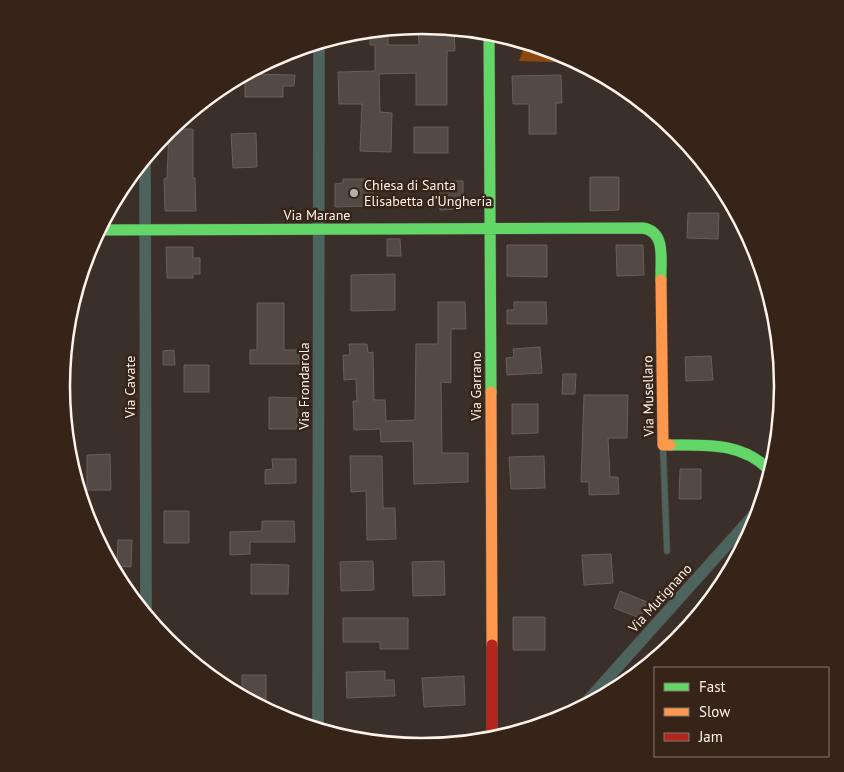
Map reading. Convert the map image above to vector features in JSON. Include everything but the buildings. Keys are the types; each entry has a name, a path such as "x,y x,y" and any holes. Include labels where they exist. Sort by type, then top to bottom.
{"street":[{"name":"Via Garrano","path":"490,41 492,731"},
{"name":"Via Frondarola","path":"318,722 319,49"},
{"name":"Via Cavate","path":"145,169 146,604"},
{"name":"Via Marane","path":"106,230 643,228 655,232"},
{"name":"Via Musellaro","path":"655,232 660,243 663,445 716,446 738,449 754,456 765,466"},
{"name":"Via Mutignano","path":"594,693 746,524"}],"lane":[{"path":"663,445 666,551"}],"shaded area":[{"path":"523,49 560,62 519,61"}],"traffic: fast":[{"path":"489,41 491,392"},
{"path":"106,230 643,228 656,235 659,241 661,248 661,280"},
{"path":"670,445 724,447 749,455 764,466"}],"traffic: slow":[{"path":"661,280 663,445 670,445"},
{"path":"491,392 492,645"}],"traffic: jam":[{"path":"492,645 492,731"}],"place":[{"name":"Chiesa di Santa Elisabetta d'Ungheria","path":"354,193"}]}
